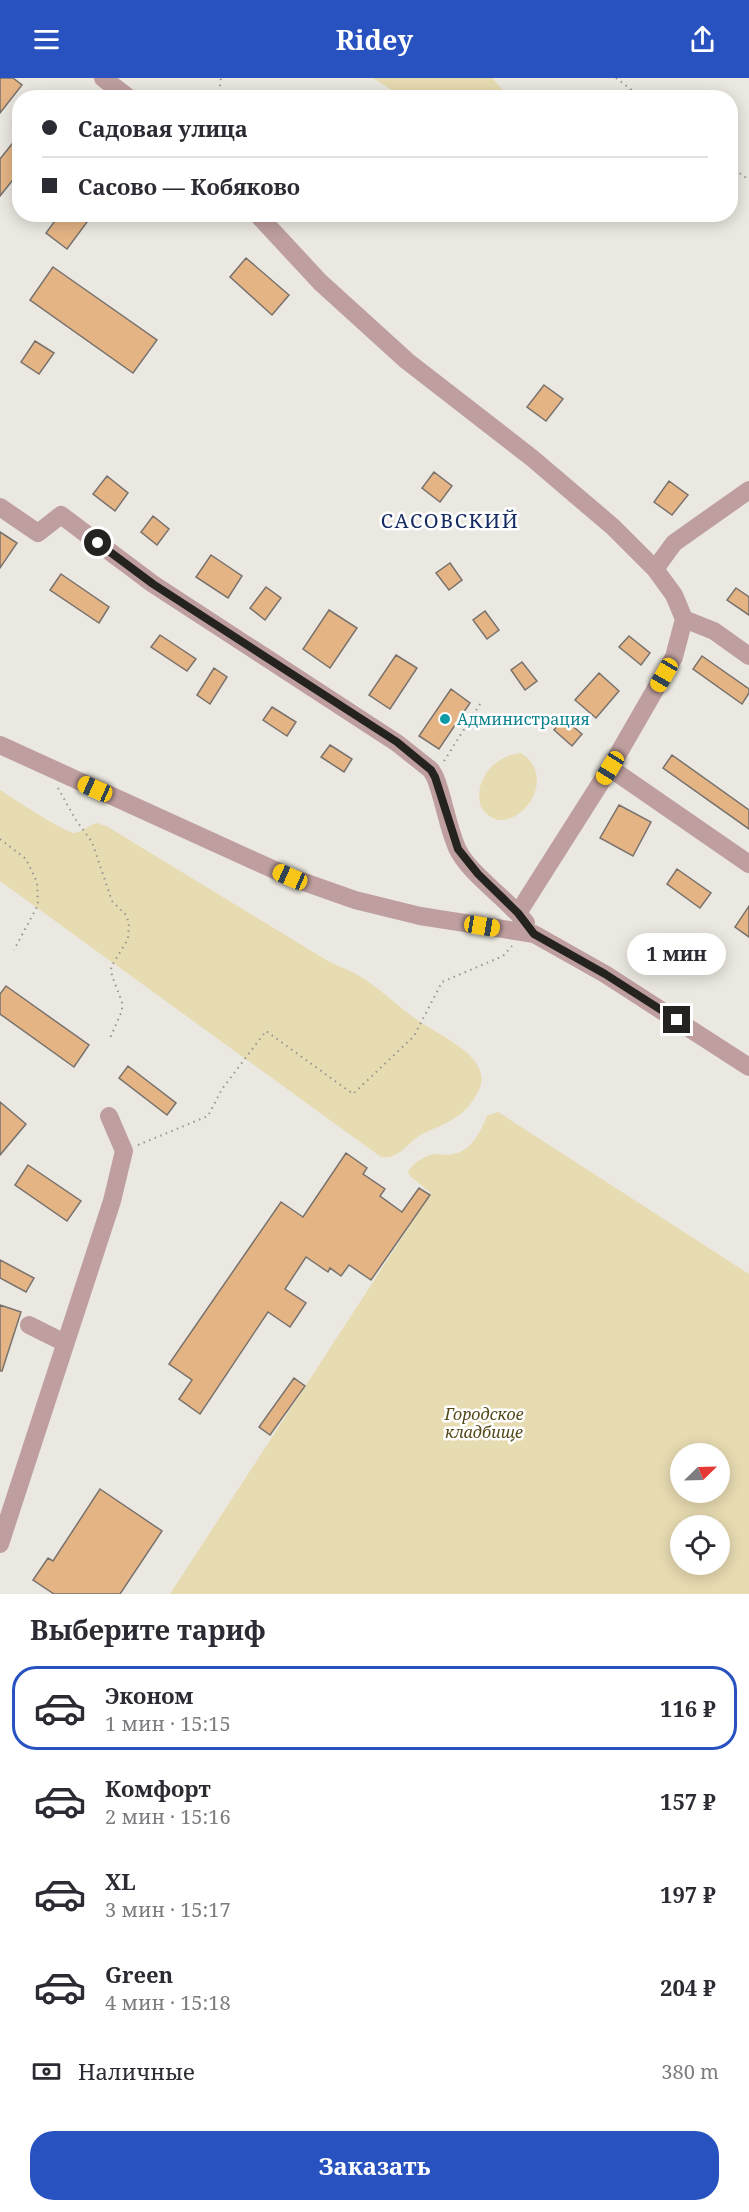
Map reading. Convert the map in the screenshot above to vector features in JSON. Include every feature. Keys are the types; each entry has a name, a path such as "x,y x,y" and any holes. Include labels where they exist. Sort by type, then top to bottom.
{"street":[{"path":"104,78 119,90"},
{"path":"264,222 320,282 407,361 532,458 613,527 655,569 674,595 684,619 675,657 610,768 518,913"},
{"path":"655,569 674,543 749,490"},
{"path":"0,507 38,533 61,515 153,584 397,742 431,770 458,849 478,874 518,913 529,933"},
{"path":"684,619 714,631 749,656"},
{"path":"0,745 290,877 345,897 420,916 529,933 605,974 749,1067"},
{"path":"610,768 749,864"},
{"path":"0,1544 112,1202 124,1151 109,1116"},
{"path":"29,1325 65,1343"}],"path":[{"path":"616,78 632,90"},
{"path":"435,777 482,701"},
{"path":"52,769 55,783 98,853 112,901 126,915 129,922 128,939 111,967 122,1002 122,1011 110,1038"},
{"path":"0,839 26,859 37,882 38,905 14,950"},
{"path":"124,1151 208,1116 222,1089 266,1032 353,1094 414,1036 442,982 503,956 529,933"}],"green space":[{"path":"373,78 492,78 503,90 391,90"},
{"path":"521,753 532,764 537,777 535,790 530,802 521,812 510,818 499,820 488,815 482,808 479,794 481,785 495,763"},
{"path":"0,790 70,832 78,832 97,823 108,827 328,961 353,972 412,1016 464,1050 480,1070 481,1081 477,1094 466,1109 456,1117 419,1136 397,1154 381,1157 0,881"},
{"name":"Городское кладбище","path":"498,1112 749,1274 749,1594 170,1594 431,1193 410,1176 408,1171 427,1156 452,1155 460,1152 479,1134 487,1116"}],"building":[{"path":"0,78 13,78 22,85 18,90 12,90 12,98 0,113"},
{"path":"12,144 12,181 0,196 0,159"},
{"path":"54,222 87,222 67,249 46,233"},
{"path":"246,258 289,295 272,315 230,277"},
{"path":"53,267 157,340 133,373 30,300"},
{"path":"35,341 54,353 39,374 21,362"},
{"path":"544,385 563,399 546,421 527,407"},
{"path":"434,472 452,486 440,502 422,488"},
{"path":"107,476 128,493 115,511 93,494"},
{"path":"669,481 688,495 672,515 654,502"},
{"path":"153,516 169,529 157,545 141,532"},
{"path":"0,532 17,543 0,568"},
{"path":"211,555 242,576 228,598 196,577"},
{"path":"450,563 462,580 449,590 436,573"},
{"path":"61,574 109,607 99,623 50,590"},
{"path":"266,587 281,598 265,620 250,608"},
{"path":"736,588 749,597 749,615 727,600"},
{"path":"329,610 357,628 330,668 303,649"},
{"path":"485,611 499,630 487,639 473,620"},
{"path":"160,635 196,659 187,671 151,647"},
{"path":"629,636 650,653 641,665 619,647"},
{"path":"396,655 417,668 390,709 369,695"},
{"path":"702,656 749,689 742,704 693,669"},
{"path":"522,662 537,681 525,690 511,670"},
{"path":"214,668 227,677 210,704 197,695"},
{"path":"599,673 619,691 596,718 575,700"},
{"name":"Администрация","path":"451,689 470,703 439,749 419,736"},
{"path":"272,707 296,722 287,736 263,720"},
{"path":"563,718 582,734 572,746 554,730"},
{"path":"330,745 352,759 344,772 321,757"},
{"path":"672,755 749,810 749,829 663,768"},
{"path":"619,805 651,822 633,856 600,838"},
{"path":"677,869 711,893 700,908 667,884"},
{"path":"749,906 749,937 735,927"},
{"path":"6,986 89,1045 74,1067 0,1014 0,994"},
{"path":"128,1066 176,1103 167,1115 119,1078"},
{"path":"0,1102 26,1124 0,1155"},
{"path":"346,1153 367,1168 363,1174 385,1189 380,1196 402,1212 419,1188 430,1195 371,1280 349,1265 341,1276 330,1268 328,1272 306,1257 285,1289 306,1303 290,1327 268,1312 200,1414 179,1399 192,1380 169,1364 281,1202 303,1217"},
{"path":"28,1165 81,1201 67,1221 15,1185"},
{"path":"0,1260 34,1278 26,1292 0,1278"},
{"path":"0,1305 21,1312 2,1371 0,1371"},
{"path":"294,1378 305,1386 270,1435 259,1427"},
{"path":"100,1489 162,1531 120,1594 54,1594 33,1580 48,1558 53,1561"}],"place":[{"name":"Администрация","path":"445,719"}],"district":[{"name":"САСОВСКИЙ","path":"450,520"}],"route":[{"path":"98,543 153,584 397,742 431,770 440,790 458,849 478,874 518,913 534,934 605,974 677,1020"}]}
